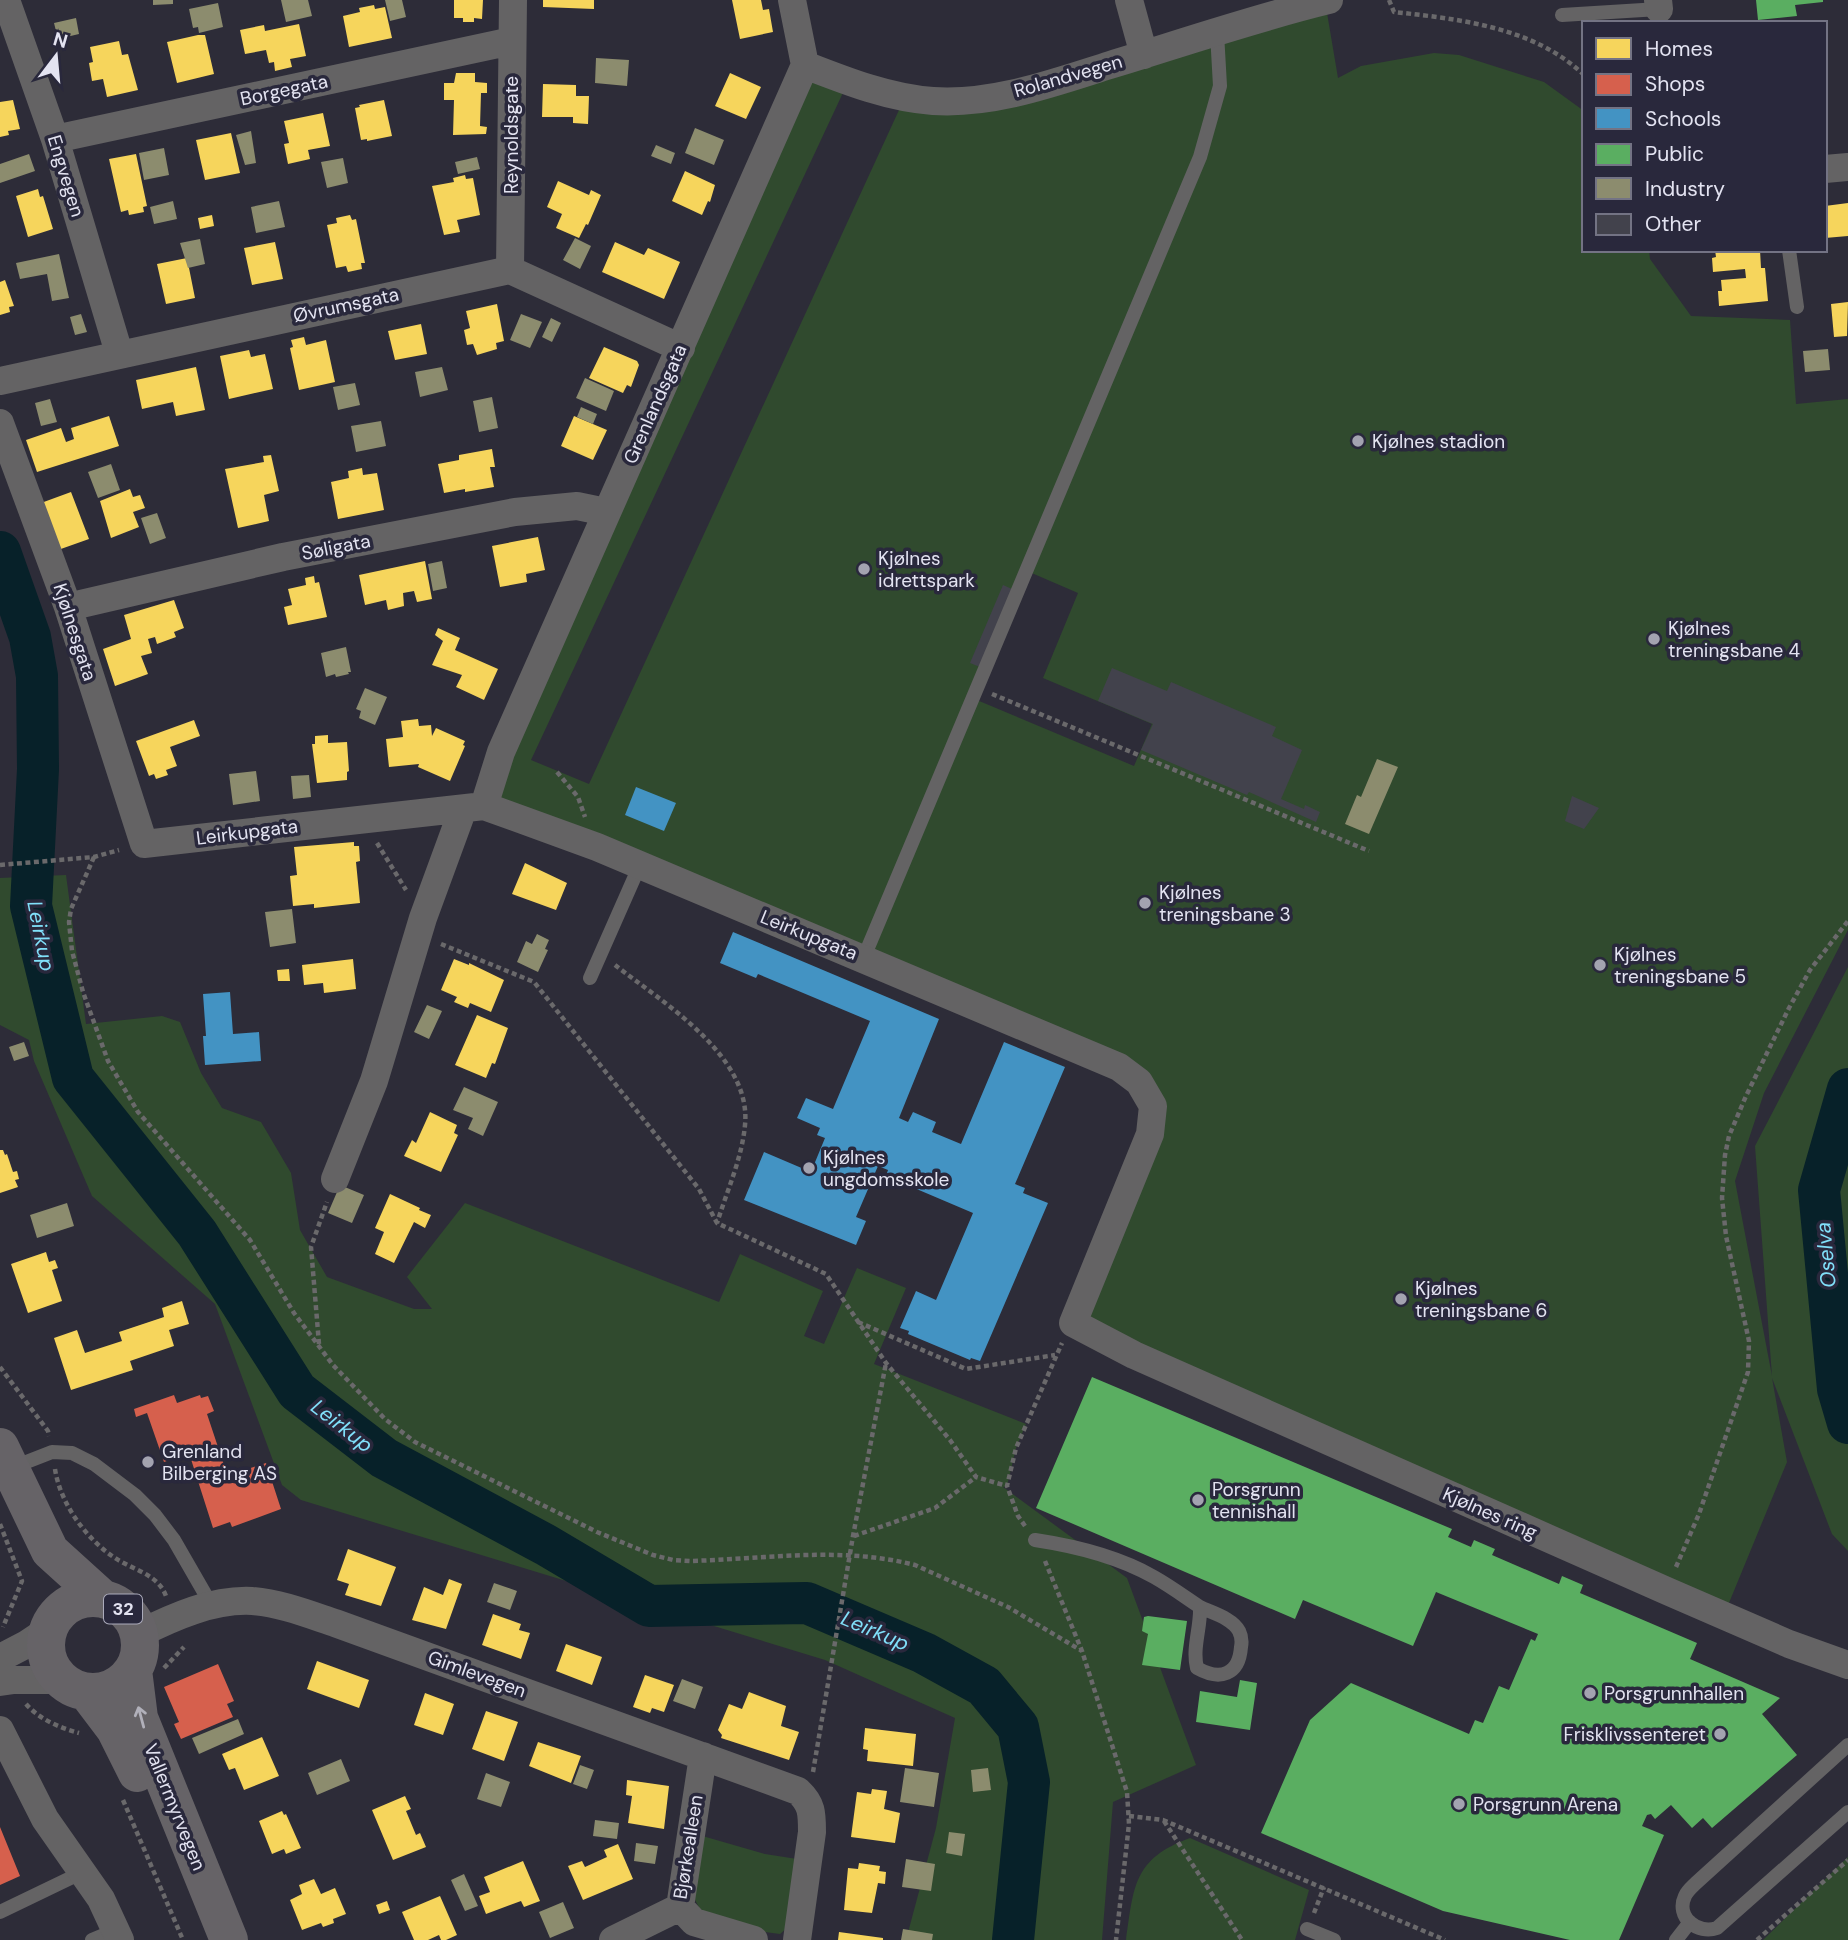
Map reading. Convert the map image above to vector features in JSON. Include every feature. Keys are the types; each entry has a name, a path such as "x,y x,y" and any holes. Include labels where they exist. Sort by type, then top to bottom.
{"main road":[{"name":"32","path":"5,1458 50,1551 103,1599"},
{"name":"32","path":"50,1551 51,1623 45,1643 47,1657 52,1670 74,1686"},
{"name":"32","path":"51,1623 64,1607 76,1600 90,1597 103,1599 127,1612 136,1652"},
{"path":"74,1686 101,1691 114,1687 125,1680 136,1652"},
{"name":"Vallermyrvegen","path":"136,1652 139,1718 229,1940"},
{"name":"Vallermyrvegen","path":"74,1686 115,1729 130,1758 207,1940"}],"street":[{"name":"Engvegen","path":"6,0 55,139 119,354"},
{"name":"Reynoldsgate","path":"510,271 513,0"},
{"path":"792,0 805,65"},
{"path":"1129,0 1144,55"},
{"name":"Rolandvegen","path":"805,65 848,82 905,97 934,101 979,100 1040,87 1326,0"},
{"name":"Borgegata","path":"55,139 512,41"},
{"name":"Grenlandsgata","path":"335,1179 374,1081 423,918 501,752 805,65"},
{"path":"1827,169 1848,167"},
{"path":"510,271 681,348"},
{"name":"Øvrumsgata","path":"0,381 510,271"},
{"name":"Kjølnesgata","path":"0,423 68,607 144,844"},
{"name":"Søligata","path":"68,607 283,557 515,512 577,506 606,512"},
{"name":"Leirkupgata","path":"144,844 474,807 597,847 639,867 864,957 1119,1066 1139,1082 1153,1106 1150,1134 1073,1323"},
{"name":"Kjølnes ring","path":"1073,1323 1134,1355 1667,1591 1788,1644 1848,1665"},
{"name":"Gimlevegen","path":"136,1652 171,1618 212,1606 251,1601 306,1613 797,1791 808,1801"},
{"path":"0,1658 27,1644 51,1623"},
{"path":"9,1688 74,1686"},
{"path":"0,1730 46,1819 101,1899 109,1937"},
{"name":"Bjørkealleen","path":"613,1940 680,1908 703,1756"},
{"path":"797,1940 812,1832 812,1815 808,1801"},
{"path":"680,1908 694,1922 754,1940"}],"lane":[{"path":"1562,15 1659,4"},
{"path":"864,957 1200,157 1220,86 1217,33"},
{"path":"1789,252 1797,307"},
{"path":"590,978 639,867"},
{"path":"5,1458 52,1452 72,1454 94,1464 135,1495 155,1515 174,1540 212,1606"},
{"path":"1035,1540 1064,1544 1122,1563 1153,1576 1200,1607 1228,1620 1238,1630 1242,1642 1234,1669 1224,1674 1209,1675 1198,1668 1195,1658 1201,1619 1200,1607"},
{"path":"1848,1745 1696,1882 1685,1895 1685,1917 1704,1930 1717,1928 1848,1812"},
{"path":"0,1912 83,1872"},
{"path":"1676,1940 1690,1922"},
{"path":"1307,1929 1334,1940"}],"path":[{"path":"1389,0 1394,12 1471,23 1543,45 1582,73"},
{"path":"976,687 1369,851"},
{"path":"557,772 578,797 597,847"},
{"path":"362,819 442,945 534,982 699,1189 717,1223 826,1274 886,1363 950,1440 976,1477 1007,1486"},
{"path":"0,865 94,857 144,844"},
{"path":"94,857 74,899 69,922 72,951 83,992 108,1061 138,1112 250,1240 294,1313 319,1345 356,1391 407,1436 625,1544 673,1560 850,1556 915,1565 1008,1607 1082,1651"},
{"path":"1667,1591 1699,1514 1748,1371 1749,1341 1726,1236 1722,1198 1725,1155 1730,1136 1746,1096 1810,970 1848,921"},
{"path":"601,954 696,1030 729,1065 741,1091 746,1122 741,1149 717,1223"},
{"path":"319,1345 311,1247 335,1179"},
{"path":"858,1322 966,1369 1055,1355"},
{"path":"1073,1323 1055,1355 1016,1448 1007,1486 1018,1516 1049,1567 1082,1651 1128,1793 1129,1816 1116,1940"},
{"path":"808,1801 853,1536 886,1363"},
{"path":"0,1367 48,1431 56,1479 73,1514 98,1546 157,1581 166,1597"},
{"path":"853,1536 935,1508 976,1477"},
{"path":"0,1524 22,1581 1,1631"},
{"path":"9,1688 32,1711 52,1723 85,1734"},
{"path":"117,1788 183,1940"},
{"path":"1129,1816 1163,1819 1445,1940"},
{"path":"1163,1819 1242,1940"},
{"path":"1757,1940 1848,1860"}],"green space":[{"path":"1325,1 1338,78 1361,66 1434,53 1459,55 1544,82 1582,110 1582,252 1649,252 1650,259 1691,316 1790,320 1796,404 1848,399 1848,930 1764,1093 1735,1181 1772,1376 1755,1146 1848,967 1848,1551 1832,1534 1772,1378 1787,1462 1724,1615 1073,1323 1150,1134 1139,1082 484,806 805,65 848,82 531,760 589,784 905,97 979,100","holes":["1027,571 1078,593 1043,678 1152,724 1134,766 972,698"]},
{"path":"66,875 86,1024 162,1016 180,1022 201,1073 222,1108 261,1122 291,1173 300,1230 327,1277 414,1309 432,1309 407,1277 465,1203 719,1302 740,1254 823,1291 804,1336 824,1344 857,1268 906,1288 874,1364 1026,1424 1016,1448 1007,1486 1003,1487 1127,1578 1196,1765 1113,1802 1102,1940 906,1940 936,1828 955,1718 825,1660 301,1500 282,1485 215,1304 92,1196 34,1061 29,1040 0,1025 0,878"},
{"path":"699,1835 765,1854 797,1859 788,1927 780,1934 765,1932 702,1913 693,1896"},
{"path":"1190,1838 1309,1890 1295,1940 1126,1940 1131,1904 1147,1865 1171,1846"},
{"path":"1848,1857 1848,1940 1763,1940"}],"building: Homes":[{"path":"454,0 483,0 482,19 474,18 474,22 463,22 463,18 454,18"},
{"path":"543,0 594,0 594,9 543,7"},
{"path":"732,0 761,0 763,10 769,9 773,32 740,39"},
{"path":"374,5 375,9 385,7 392,38 349,47 343,16 360,12 359,8"},
{"path":"299,24 306,56 290,59 292,67 275,71 274,62 269,63 266,50 245,54 240,30 264,25 265,31"},
{"path":"205,35 214,74 177,83 167,42"},
{"path":"119,41 122,55 128,54 138,90 107,97 103,79 92,81 89,63 93,62 90,47"},
{"path":"456,73 475,73 475,82 487,83 487,93 481,93 480,126 487,127 486,134 453,135 454,100 444,100 444,83 454,83"},
{"path":"730,73 761,87 746,119 715,106"},
{"path":"543,84 576,85 576,96 589,96 588,124 573,123 573,117 542,117"},
{"path":"13,100 20,129 8,131 9,135 0,137 0,102"},
{"path":"384,100 392,136 361,140 355,108"},
{"path":"323,113 330,146 308,150 310,159 288,164 284,144 289,143 284,121"},
{"path":"231,133 240,173 205,180 196,140"},
{"path":"136,154 147,206 143,207 144,212 129,215 128,210 121,212 109,159"},
{"path":"685,171 715,185 710,202 708,201 702,215 672,201"},
{"path":"465,175 466,179 473,178 480,215 457,220 460,232 444,235 432,186 454,182 453,178"},
{"path":"558,181 589,195 591,190 601,195 579,238 556,228 562,214 547,207"},
{"path":"38,189 40,197 43,196 53,229 28,237 16,196"},
{"path":"1848,203 1848,236 1827,238 1827,206"},
{"path":"212,215 214,226 200,229 198,218"},
{"path":"350,215 352,220 356,219 365,263 361,263 362,269 348,272 346,266 336,268 327,225 337,223 336,218"},
{"path":"275,242 283,279 252,285 244,248"},
{"path":"615,242 644,255 648,248 680,262 664,299 602,272"},
{"path":"1715,252 1760,252 1761,268 1765,268 1768,301 1719,306 1718,291 1722,291 1721,280 1746,278 1745,269 1713,272 1712,258 1716,257"},
{"path":"187,258 195,298 166,304 157,264"},
{"path":"5,280 14,306 9,307 10,312 0,315 0,282"},
{"path":"1848,302 1847,336 1834,337 1831,304"},
{"path":"497,304 504,341 496,343 497,349 477,355 473,344 467,345 464,330 470,328 466,311"},
{"path":"421,324 427,354 395,360 388,331"},
{"path":"304,337 306,345 326,340 335,382 299,390 290,348 293,347 291,340"},
{"path":"604,347 637,361 639,365 631,387 627,385 623,393 589,378"},
{"path":"249,350 251,357 265,354 273,389 229,399 220,356"},
{"path":"196,367 205,410 176,416 173,402 142,409 136,380"},
{"path":"109,416 119,446 37,472 26,440 61,428 66,442 74,439 71,428"},
{"path":"574,416 607,430 593,460 561,446"},
{"path":"492,449 495,467 490,467 494,487 444,493 438,464 459,460 459,455"},
{"path":"271,455 279,491 264,495 269,521 238,528 225,469 264,462 263,456"},
{"path":"362,468 363,475 377,473 384,510 338,519 331,482 349,478 348,471"},
{"path":"130,489 133,497 140,495 145,508 133,512 139,527 111,538 100,501"},
{"path":"71,492 89,539 58,550 41,503"},
{"path":"538,537 545,570 526,574 527,582 500,587 492,546"},
{"path":"425,561 432,599 417,602 414,591 403,593 404,606 388,610 386,600 365,605 359,575"},
{"path":"314,576 315,583 319,582 327,617 288,625 284,607 292,605 288,589 306,585 305,578"},
{"path":"174,600 184,628 174,632 176,637 157,644 155,637 148,639 152,653 141,656 148,674 115,686 103,649 131,639 124,615"},
{"path":"438,628 460,638 455,650 498,669 484,700 456,687 462,675 432,665 443,641 435,635"},
{"path":"418,719 419,726 431,725 432,736 436,728 465,741 450,781 418,767 419,764 389,767 386,739 403,737 401,721"},
{"path":"194,720 200,736 170,747 177,766 166,770 168,775 156,779 154,774 149,776 136,741"},
{"path":"328,735 328,743 347,742 347,780 317,783 312,744 315,744 315,736"},
{"path":"354,842 354,846 359,846 360,861 356,862 360,903 314,908 314,904 293,906 290,876 297,875 294,847"},
{"path":"525,863 567,883 556,910 512,894"},
{"path":"353,959 356,989 324,993 323,983 304,985 302,965"},
{"path":"454,959 469,963 504,980 491,1012 470,1003 468,1008 454,1002 457,997 441,990"},
{"path":"289,969 290,981 278,981 277,970"},
{"path":"477,1015 508,1028 495,1064 492,1063 486,1078 455,1065"},
{"path":"430,1112 457,1125 454,1133 458,1135 441,1172 404,1156 412,1140 416,1143"},
{"path":"0,1150 7,1154 13,1172 17,1171 19,1179 15,1180 18,1187 0,1193"},
{"path":"390,1194 431,1215 425,1228 414,1222 394,1263 375,1254 384,1232 375,1228"},
{"path":"46,1252 49,1262 55,1260 58,1268 52,1270 62,1301 28,1313 11,1264"},
{"path":"182,1301 189,1324 169,1330 174,1346 130,1361 133,1370 71,1390 54,1338 77,1330 85,1353 122,1341 119,1332 164,1317 162,1308"},
{"path":"348,1549 396,1567 381,1606 345,1595 349,1584 337,1580"},
{"path":"449,1579 462,1584 446,1629 412,1620 424,1587 443,1595"},
{"path":"493,1614 521,1624 519,1630 530,1633 521,1659 482,1645"},
{"path":"566,1644 602,1657 592,1685 556,1671"},
{"path":"317,1661 369,1680 359,1708 307,1689"},
{"path":"645,1675 674,1685 664,1712 652,1708 650,1713 633,1707"},
{"path":"749,1692 786,1706 781,1726 799,1732 789,1760 721,1738 718,1730 729,1704 742,1709"},
{"path":"425,1693 454,1704 443,1735 414,1725"},
{"path":"486,1711 518,1722 504,1761 472,1749"},
{"path":"865,1728 916,1734 913,1766 867,1761 868,1750 863,1749"},
{"path":"262,1737 279,1776 244,1790 235,1768 229,1770 222,1754"},
{"path":"538,1742 581,1756 571,1783 529,1766"},
{"path":"627,1780 669,1786 664,1829 628,1823 632,1796 626,1795"},
{"path":"872,1789 887,1791 884,1809 900,1813 895,1843 851,1837 857,1792 871,1794"},
{"path":"405,1796 411,1809 406,1811 416,1835 420,1833 426,1847 393,1860 372,1810"},
{"path":"282,1811 286,1814 301,1848 286,1854 284,1849 272,1854 259,1821"},
{"path":"618,1844 633,1879 583,1900 568,1866 582,1861 585,1867 607,1857 604,1850"},
{"path":"523,1861 540,1901 524,1907 521,1901 486,1914 479,1896 490,1892 484,1877"},
{"path":"859,1863 880,1866 879,1871 886,1872 885,1884 878,1883 872,1913 844,1910 848,1868 858,1869"},
{"path":"314,1879 321,1894 335,1888 346,1914 323,1927 321,1923 302,1930 290,1900 302,1894 299,1885"},
{"path":"440,1896 457,1935 446,1940 441,1940 439,1935 428,1940 414,1940 402,1912"},
{"path":"387,1901 390,1910 379,1914 376,1905"},
{"path":"839,1932 883,1938 883,1940 838,1940"}],"building: Shops":[{"path":"174,1395 177,1403 200,1395 201,1398 208,1396 214,1411 207,1414 229,1480 234,1478 232,1474 266,1463 281,1509 232,1527 230,1522 213,1528 189,1453 164,1462 147,1413 136,1417 134,1409"},
{"path":"218,1664 234,1701 227,1704 233,1717 181,1739 174,1724 179,1722 164,1687"},
{"path":"0,1827 20,1876 0,1885"}],"building: Schools":[{"path":"636,787 676,803 664,831 625,815"},
{"path":"733,932 939,1019 899,1118 908,1122 913,1112 936,1122 932,1132 961,1144 1004,1042 1065,1067 1015,1184 1025,1188 1023,1193 1048,1203 980,1361 970,1360 908,1334 909,1331 900,1328 916,1291 936,1300 973,1213 886,1176 888,1170 878,1166 856,1217 866,1221 856,1245 744,1200 764,1152 811,1172 825,1138 817,1135 820,1128 797,1118 806,1098 833,1109 870,1021 758,974 756,978 720,963"},
{"path":"230,992 233,1034 259,1032 261,1061 205,1065 203,994"}],"building: Public":[{"path":"1756,0 1823,2 1795,5 1797,16 1758,20"},
{"path":"1092,1377 1452,1529 1448,1537 1471,1547 1474,1540 1495,1549 1492,1555 1559,1584 1562,1576 1583,1585 1580,1593 1697,1643 1690,1659 1780,1698 1762,1714 1797,1755 1712,1828 1703,1818 1692,1828 1671,1805 1655,1819 1651,1814 1647,1815 1642,1826 1664,1835 1619,1940 1570,1940 1443,1911 1261,1833 1310,1720 1351,1683 1469,1734 1475,1720 1483,1723 1499,1686 1509,1690 1531,1639 1535,1641 1538,1634 1436,1592 1413,1646 1303,1600 1295,1619 1036,1508"},
{"path":"1144,1617 1187,1621 1180,1670 1142,1665 1148,1634 1142,1631"},
{"path":"1240,1680 1257,1683 1250,1730 1196,1722 1200,1691 1237,1697"}],"building: Industry":[{"path":"153,0 173,0 173,4 153,5"},
{"path":"281,0 308,0 312,16 286,22"},
{"path":"385,0 402,0 406,17 390,21"},
{"path":"218,3 223,27 199,33 198,27 193,28 189,9"},
{"path":"76,18 79,34 58,39 54,23"},
{"path":"596,58 629,60 627,86 595,83"},
{"path":"695,128 724,140 714,165 685,153"},
{"path":"251,131 256,163 245,165 236,135"},
{"path":"656,145 675,153 671,164 651,156"},
{"path":"164,148 169,175 144,180 139,153"},
{"path":"29,154 35,171 0,183 0,164"},
{"path":"477,157 480,169 458,174 455,162"},
{"path":"343,158 348,183 327,188 321,162"},
{"path":"173,201 177,219 154,224 150,207"},
{"path":"279,201 285,227 256,233 251,207"},
{"path":"575,238 591,246 580,269 563,260"},
{"path":"200,239 205,264 188,268 180,243"},
{"path":"59,254 69,298 52,301 47,274 20,279 16,263"},
{"path":"81,314 87,332 75,335 70,317"},
{"path":"521,314 542,322 530,348 510,340"},
{"path":"551,318 561,323 552,342 542,337"},
{"path":"1828,349 1830,370 1805,372 1803,351"},
{"path":"442,367 448,390 420,397 415,372"},
{"path":"585,378 614,391 606,411 576,398"},
{"path":"355,383 360,405 338,410 333,387"},
{"path":"492,397 498,428 479,432 473,401"},
{"path":"50,399 57,422 41,426 35,403"},
{"path":"581,407 597,414 593,424 577,417"},
{"path":"381,421 386,446 356,452 351,426"},
{"path":"111,464 120,490 98,498 88,472"},
{"path":"157,513 166,538 150,544 141,518"},
{"path":"442,561 447,588 433,591 428,564"},
{"path":"346,647 351,672 326,677 321,653"},
{"path":"365,688 387,697 375,725 359,718 361,711 356,709"},
{"path":"1377,759 1398,767 1369,834 1345,824 1357,795 1361,797"},
{"path":"256,771 260,801 233,805 229,774"},
{"path":"309,775 311,797 293,799 291,776"},
{"path":"292,909 296,943 270,947 265,912"},
{"path":"537,934 549,940 545,949 548,950 538,972 517,962 526,941 532,944"},
{"path":"427,1005 442,1011 429,1039 414,1032"},
{"path":"24,1042 29,1056 14,1061 9,1047"},
{"path":"464,1087 498,1102 483,1136 468,1129 473,1118 453,1110"},
{"path":"340,1185 364,1195 352,1223 328,1213"},
{"path":"67,1203 74,1226 37,1238 30,1215"},
{"path":"494,1583 517,1591 510,1610 487,1602"},
{"path":"682,1679 703,1687 695,1709 673,1701"},
{"path":"238,1719 244,1734 199,1754 192,1738"},
{"path":"341,1759 350,1781 317,1795 308,1773"},
{"path":"580,1765 594,1770 587,1789 573,1784"},
{"path":"905,1768 939,1773 934,1807 900,1802"},
{"path":"988,1768 991,1790 973,1792 971,1770"},
{"path":"486,1773 510,1782 501,1807 477,1799"},
{"path":"595,1820 619,1823 617,1839 593,1836"},
{"path":"949,1832 965,1834 962,1856 946,1853"},
{"path":"636,1843 658,1846 655,1864 634,1861"},
{"path":"906,1859 935,1864 931,1891 902,1887"},
{"path":"464,1874 478,1906 465,1911 451,1880"},
{"path":"563,1902 574,1928 550,1938 539,1912"},
{"path":"903,1929 933,1934 932,1940 901,1940"}],"building: Other":[{"path":"1003,585 1012,589 980,667 970,663"},
{"path":"1112,668 1167,691 1171,682 1276,727 1272,736 1302,750 1281,799 1304,809 1305,805 1320,812 1316,822 1249,792 1247,795 1141,750 1153,724 1098,701"},
{"path":"1572,796 1599,808 1584,829 1565,821"}],"waterway":[{"name":"Leirkup","path":"0,552 30,637 37,676 38,769 31,906 73,1078 197,1233 297,1391 384,1458 546,1545 649,1606 807,1603 924,1653 984,1686 1018,1727 1029,1782 1013,1940"},
{"name":"Oselva","path":"1848,1089 1819,1190 1838,1389 1848,1423"}],"place":[{"name":"Kjølnes stadion","path":"1358,441"},
{"name":"Kjølnes idrettspark","path":"864,569"},
{"name":"Kjølnes treningsbane 4","path":"1654,639"},
{"name":"Kjølnes treningsbane 3","path":"1145,903"},
{"name":"Kjølnes treningsbane 5","path":"1600,965"},
{"name":"Kjølnes ungdomsskole","path":"809,1168"},
{"name":"Kjølnes treningsbane 6","path":"1401,1299"},
{"name":"Grenland Bilberging AS","path":"148,1462"},
{"name":"Porsgrunn tennishall","path":"1198,1500"},
{"name":"Porsgrunnhallen","path":"1590,1693"},
{"name":"Frisklivssenteret","path":"1720,1734"},
{"name":"Porsgrunn Arena","path":"1459,1804"}]}
